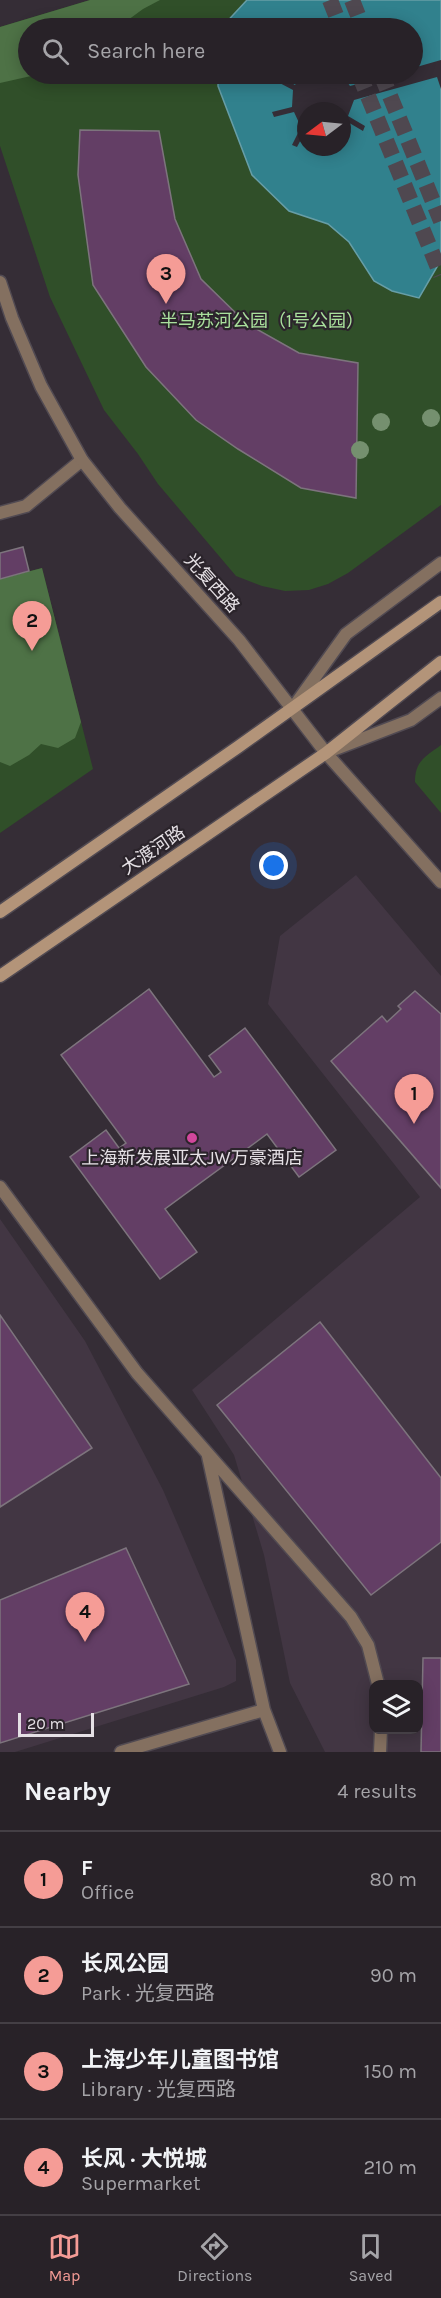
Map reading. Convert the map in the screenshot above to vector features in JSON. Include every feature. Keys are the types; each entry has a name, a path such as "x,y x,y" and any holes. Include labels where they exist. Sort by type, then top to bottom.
{"main road":[{"name":"大渡河路","path":"0,912 293,709 441,602"},
{"name":"大渡河路","path":"0,976 326,753 441,662"}],"street":[{"name":"光复西路","path":"0,282 12,318 41,386 82,460 120,508 239,640 326,753 441,882"},
{"path":"0,513 26,506 82,460"},
{"name":"大渡河路","path":"293,709 346,634 441,563"},
{"name":"大渡河路","path":"326,753 411,720 441,699"},
{"path":"0,1187 137,1373 351,1617 368,1645 377,1680"},
{"path":"208,1453 264,1710 280,1752"},
{"path":"121,1752 264,1710"},
{"path":"380,1752 381,1734"}],"shaded area":[{"path":"356,875 441,976 441,1752 325,1752 290,1683 264,1555 234,1455 192,1390 420,1197 268,1004 280,936"},
{"path":"0,1219 85,1341 163,1490 236,1660 236,1681 224,1687 15,1752 0,1752"}],"green space":[{"name":"半马苏河公园（1号公园）","path":"90,0 441,0 441,505 348,573 328,584 309,590 285,591 262,586 236,576 158,484 104,410 50,297 0,146 0,27 18,22 18,84 423,84 423,18 30,18"},
{"path":"90,0 160,0 131,18 30,18"},
{"path":"18,22 18,79 0,83 0,27"},
{"path":"42,568 93,769 0,833 0,579"},
{"path":"42,568 81,722 75,738 58,748 41,744 29,755 10,766 0,762 0,579"},
{"path":"441,745 441,813 415,782 415,775 419,764"}],"water":[{"path":"247,0 441,0 441,260 419,298 392,291 374,281 349,242 328,224 289,211 252,175 218,84 423,84 423,18 230,18"}],"pier":[{"path":"441,60 441,89 437,77 423,81 423,65"},
{"path":"282,84 349,84 350,86 412,84 354,100 351,108 351,102 297,102 297,118 294,112 274,117 272,112 292,107 293,90"},
{"path":"351,118 365,126 363,131 351,124"},
{"path":"297,135 297,147 292,145"}],"building":[{"path":"80,130 159,131 175,219 201,279 246,323 299,353 358,363 356,498 301,488 238,449 196,420 146,367 93,285 78,175"},
{"path":"23,547 29,571 0,579 0,553"},
{"name":"上海新发展亚太JW万豪酒店","path":"149,989 214,1077 221,1072 209,1056 245,1028 336,1150 299,1177 267,1134 165,1209 197,1252 160,1279 70,1157 106,1130 119,1148 126,1143 61,1055"},
{"path":"415,991 441,1014 441,1188 331,1061 382,1016 387,1022 401,1009 398,1006"},
{"path":"0,1315 92,1448 0,1507"},
{"path":"320,1322 441,1478 441,1542 371,1595 217,1405"},
{"path":"126,1548 189,1684 0,1743 0,1600"},
{"path":"423,1658 441,1658 441,1752 421,1752"}],"tunnel":[{"path":"330,0 337,18"},
{"path":"352,0 359,18"},
{"path":"363,84 441,275"},
{"path":"385,84 441,221"}],"place":[{"name":"上海少年儿童图书馆","path":"166,304"},
{"name":"长风公园","path":"32,651"},
{"name":"F","path":"414,1124"},
{"name":"上海新发展亚太JW万豪酒店","path":"192,1138"},
{"name":"长风 · 大悦城","path":"85,1642"}]}
